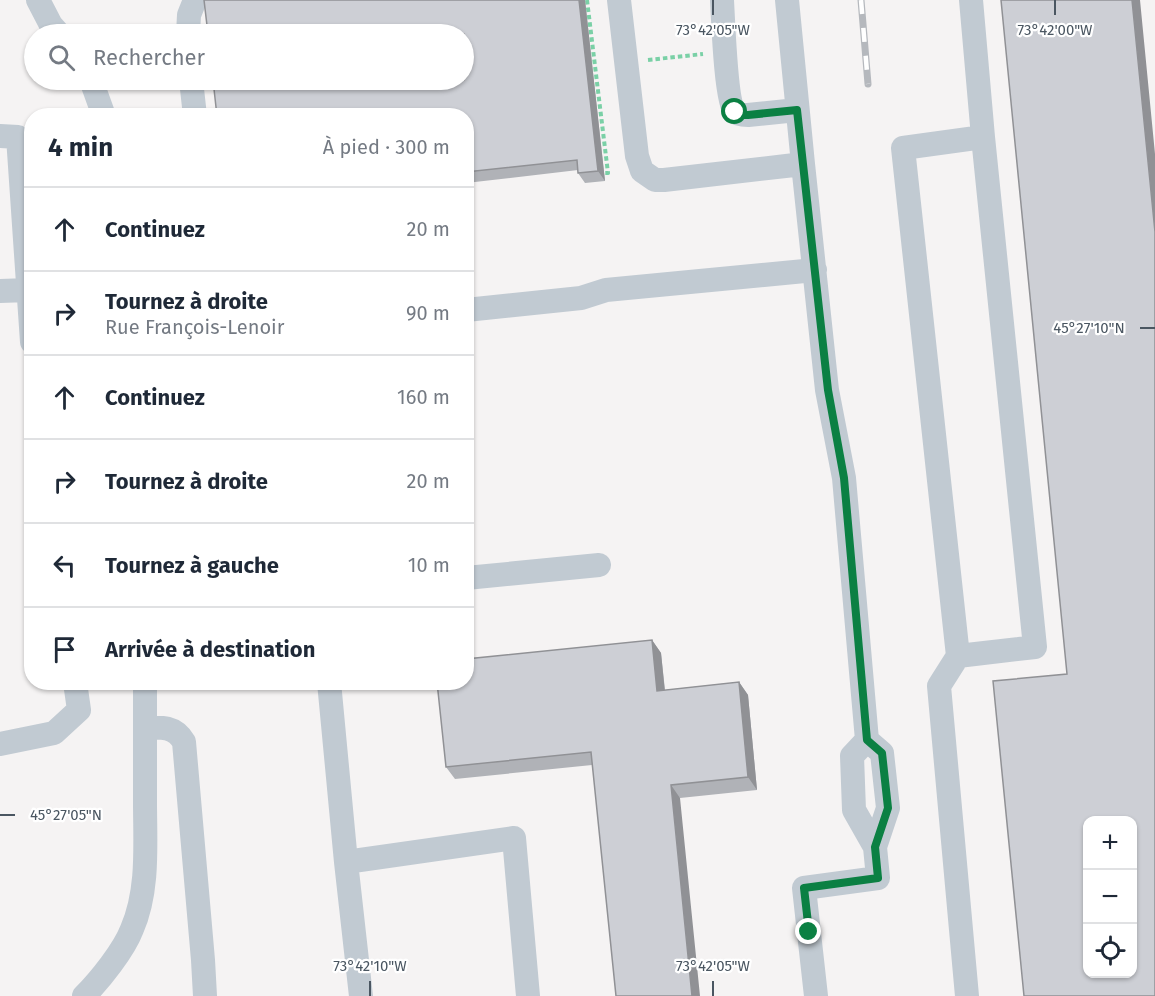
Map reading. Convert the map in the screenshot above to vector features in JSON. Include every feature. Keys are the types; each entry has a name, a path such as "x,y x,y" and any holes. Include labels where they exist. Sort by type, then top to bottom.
{"street":[{"path":"38,0 50,24"},
{"path":"189,24 191,6 195,0"},
{"path":"619,0 637,156 642,171 655,180 664,180 803,164"},
{"path":"722,0 729,93 735,112 748,115 797,110"},
{"path":"787,0 828,390 844,478 867,740 882,753 888,808 875,847 878,878 804,888 816,996"},
{"path":"958,656 1035,647 971,0"},
{"path":"95,90 101,108"},
{"path":"192,90 194,108"},
{"path":"0,136 18,137 24,229"},
{"path":"967,996 939,686 958,656 903,148 983,137"},
{"path":"474,309 581,298 608,304 816,277"},
{"path":"0,291 24,290"},
{"path":"474,577 599,565"},
{"path":"0,744 54,733 79,710 76,690"},
{"path":"84,996 117,955 132,930 139,909 145,845 145,690"},
{"path":"330,690 361,996"},
{"path":"145,728 175,731 184,742 205,996"},
{"path":"867,740 852,756 854,810 875,847"},
{"path":"346,862 514,838 528,996"}],"path":[{"path":"587,0 608,172 604,173"},
{"path":"639,61 697,55"}],"building":[{"path":"204,0 579,0 598,171 578,173 577,160 474,171 474,108 216,108 214,90 474,90 474,24 207,24"},
{"path":"1001,0 1132,0 1155,232 1155,996 1024,996 993,681 1067,674"},
{"path":"652,640 657,691 739,682 748,777 671,785 692,996 616,996 591,752 446,767 438,690 474,690 474,658"}],"railway":[{"path":"861,0 868,84"}],"route":[{"path":"735,112 748,115 797,110 828,390 844,478 867,740 882,753 888,808 875,847 878,878 804,888 809,932"}]}
